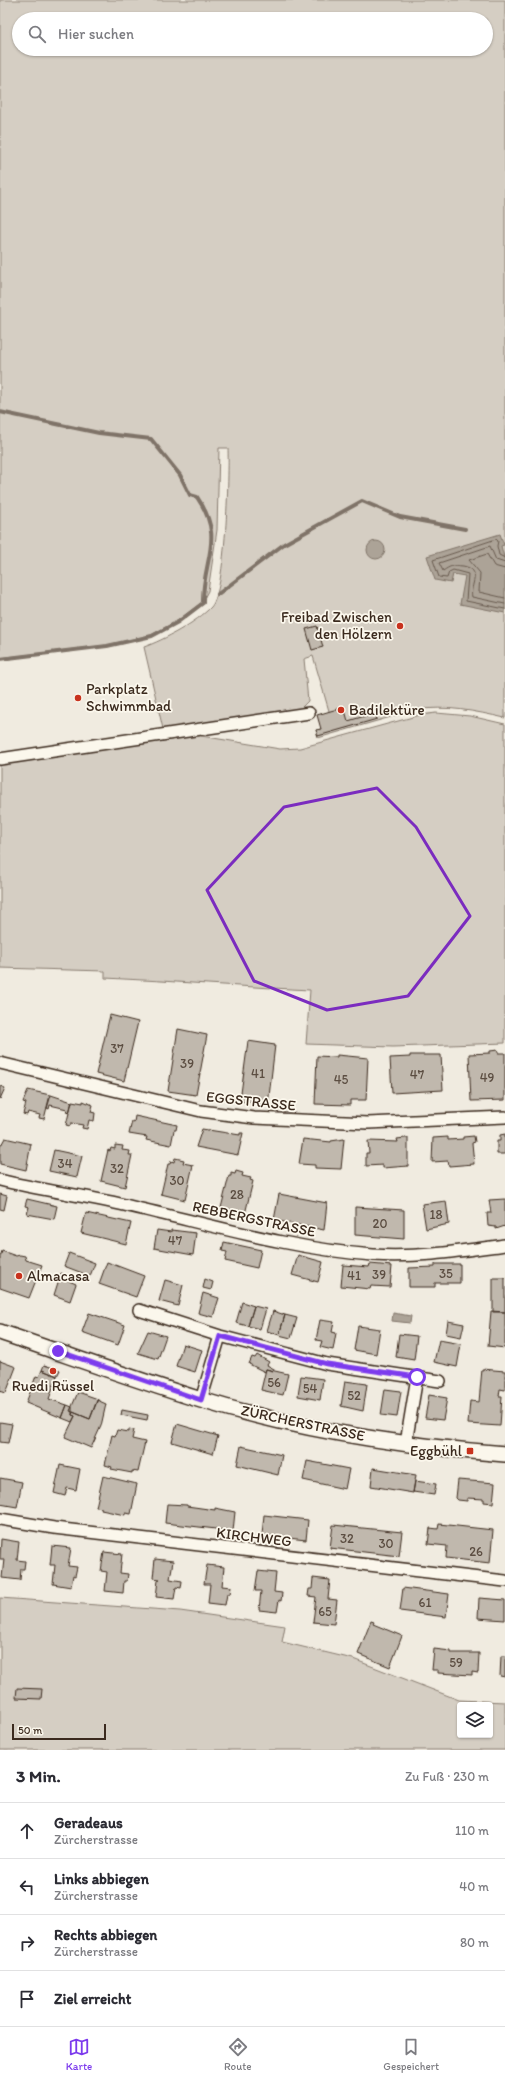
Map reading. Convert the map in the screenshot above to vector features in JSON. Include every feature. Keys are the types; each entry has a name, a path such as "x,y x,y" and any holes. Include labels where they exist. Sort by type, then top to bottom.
{"main road":[{"name":"ZÜRCHERSTRASSE","path":"0,1332 201,1400 319,1429 406,1443 505,1454"}],"street":[{"path":"0,759 309,713"},
{"name":"EGGSTRASSE","path":"0,1063 202,1111 254,1118 368,1123 505,1117"},
{"name":"REBBERGSTRASSE","path":"0,1180 132,1206 232,1231 335,1251 374,1255 413,1255 505,1245"},
{"path":"140,1310 220,1336 327,1364 440,1381"},
{"path":"201,1400 220,1336"},
{"path":"406,1443 417,1377"},
{"name":"KIRCHWEG","path":"0,1519 54,1528 505,1581"}],"highlighted area":[{"path":"377,788 416,827 470,916 408,996 327,1010 254,981 207,890 284,807"}],"shaded area":[{"path":"0,0 505,0 505,718 449,708 415,710 318,738 316,730 321,729 329,711 313,656 304,659 308,701 300,709 163,729 144,647 161,640 197,619 211,607 216,597 220,579 226,531 228,448 219,448 217,530 208,591 202,602 177,621 151,635 107,645 0,658"},
{"path":"436,713 470,716 505,724 505,1043 393,1047 306,1044 310,990 105,978 105,971 0,968 0,764 200,733 201,736 280,749 300,748 420,715"},
{"path":"0,1598 180,1611 285,1626 282,1642 353,1659 459,1700 505,1702 505,1750 0,1750"}],"water":[{"path":"500,534 504,545 501,546 505,561 505,613 460,604 465,576 453,574 451,583 435,580 427,556"},
{"path":"372,541 380,541 385,546 383,557 380,559 372,559 367,554 367,546"},
{"path":"393,1313 411,1316 410,1323 392,1321"}],"building":[{"path":"317,626 323,647 312,650 306,629"},
{"path":"344,707 348,721 375,713 377,719 318,736 316,730 321,729 317,715"},
{"path":"110,1015 138,1022 124,1081 96,1074"},
{"path":"178,1029 207,1035 196,1095 168,1091"},
{"path":"248,1041 275,1045 268,1105 240,1101"},
{"path":"498,1050 498,1053 505,1053 505,1100 471,1101 469,1054 490,1053 490,1051"},
{"path":"337,1055 368,1058 366,1100 350,1100 350,1105 315,1104 317,1056 337,1057"},
{"path":"410,1055 441,1055 443,1090 392,1093 390,1058 410,1057"},
{"path":"0,1086 5,1088 0,1099"},
{"path":"28,1090 50,1095 44,1119 39,1118 40,1115 28,1112 27,1115 23,1114 26,1103 23,1102"},
{"path":"51,1095 72,1102 69,1113 66,1112 67,1109 50,1105 49,1109 47,1108"},
{"path":"72,1101 83,1103 83,1101 93,1105 91,1112 95,1113 94,1121 89,1120 87,1129 82,1128 83,1125 71,1123 70,1126 66,1125"},
{"path":"135,1116 177,1125 176,1130 174,1130 171,1145 146,1140 147,1137 129,1134 132,1121 134,1122"},
{"path":"202,1129 240,1135 240,1133 243,1133 238,1155 196,1147"},
{"path":"505,1134 505,1154 497,1154 497,1141 500,1141 500,1135"},
{"path":"474,1136 475,1142 472,1143 474,1164 449,1166 448,1161 432,1162 433,1138 448,1137 448,1140 463,1139 463,1137"},
{"path":"5,1138 31,1144 26,1170 0,1164 0,1147"},
{"path":"408,1138 408,1166 383,1168 383,1165 366,1166 366,1153 369,1153 368,1141 398,1142 397,1139"},
{"path":"303,1139 331,1142 344,1139 341,1169 315,1168 315,1165 299,1164"},
{"path":"115,1145 123,1146 122,1150 130,1151 129,1155 132,1155 125,1187 101,1181 108,1150 110,1151 111,1148 115,1149"},
{"path":"54,1150 82,1156 77,1177 49,1171"},
{"path":"175,1158 184,1160 183,1163 193,1165 185,1200 161,1194 168,1164 170,1164 171,1161 174,1162"},
{"path":"236,1171 243,1173 242,1176 251,1178 250,1180 253,1181 245,1214 221,1208 229,1176 231,1176 231,1173 235,1174"},
{"path":"0,1194 7,1196 4,1210 0,1209"},
{"path":"279,1194 327,1203 324,1230 274,1220"},
{"path":"27,1199 57,1206 54,1219 27,1214 29,1207 25,1206"},
{"path":"505,1199 505,1226 496,1229 496,1227 488,1226 487,1213 491,1213 489,1200"},
{"path":"446,1201 449,1224 426,1229 422,1204"},
{"path":"355,1207 404,1210 404,1239 355,1235"},
{"path":"86,1213 131,1223 126,1244 81,1233"},
{"path":"157,1230 196,1233 193,1255 154,1248"},
{"path":"224,1242 261,1250 257,1268 225,1261 227,1252 222,1251"},
{"name":"Almacasa","path":"2,1251 16,1256 25,1256 26,1260 42,1265 29,1298 0,1288 0,1257"},
{"path":"69,1253 95,1263 90,1276 64,1266"},
{"path":"298,1255 323,1262 318,1282 292,1275"},
{"path":"107,1262 144,1276 136,1297 99,1284"},
{"path":"370,1264 392,1266 390,1287 371,1286 370,1289 341,1286 343,1265 369,1267"},
{"path":"435,1264 460,1264 460,1283 435,1283 435,1287 409,1287 409,1268 435,1267"},
{"path":"61,1273 71,1277 69,1281 76,1284 70,1301 54,1295"},
{"path":"493,1278 505,1278 505,1312 493,1312"},
{"path":"205,1279 213,1282 211,1290 203,1288"},
{"path":"165,1280 183,1285 178,1306 159,1301"},
{"path":"203,1293 219,1298 213,1317 198,1313"},
{"path":"242,1302 254,1306 248,1326 236,1323"},
{"path":"254,1306 266,1309 260,1329 248,1326"},
{"path":"273,1311 285,1315 279,1335 267,1331"},
{"path":"491,1311 505,1312 505,1348 488,1346"},
{"path":"89,1313 125,1325 118,1345 82,1332"},
{"path":"285,1315 297,1318 291,1338 279,1335"},
{"path":"320,1320 334,1322 332,1332 336,1333 333,1350 320,1347 322,1341 316,1340"},
{"path":"448,1321 464,1324 461,1337 446,1334"},
{"path":"358,1326 380,1329 376,1354 354,1350"},
{"path":"148,1331 166,1336 158,1359 138,1353"},
{"path":"399,1334 417,1336 414,1360 396,1357"},
{"path":"439,1340 461,1344 457,1367 434,1362"},
{"path":"183,1344 202,1350 195,1372 176,1366"},
{"path":"257,1355 269,1362 267,1365 274,1369 273,1371 266,1369 265,1372 249,1364 252,1357 255,1358"},
{"path":"0,1361 16,1367 6,1393 0,1391"},
{"path":"44,1365 60,1370 57,1376 42,1370"},
{"path":"266,1369 288,1374 283,1395 261,1390"},
{"path":"482,1369 505,1371 505,1390 500,1389 499,1396 502,1396 500,1426 468,1424 470,1401 479,1402"},
{"path":"42,1370 57,1376 49,1399 67,1405 62,1418 26,1403 36,1376 39,1377"},
{"path":"301,1376 323,1379 320,1400 298,1396"},
{"path":"345,1381 367,1384 363,1411 341,1406"},
{"path":"385,1389 401,1391 397,1417 381,1415"},
{"path":"78,1392 98,1399 90,1419 70,1411"},
{"path":"429,1395 447,1398 443,1420 425,1418"},
{"path":"97,1400 106,1404 101,1426 91,1448 65,1437 75,1416 72,1415 73,1412 90,1419"},
{"path":"67,1405 72,1407 72,1415 75,1416 72,1422 62,1418"},
{"path":"122,1410 148,1415 147,1420 121,1415"},
{"path":"0,1422 12,1424 8,1443 0,1442"},
{"path":"177,1424 218,1436 213,1454 172,1442"},
{"path":"129,1429 134,1430 132,1439 145,1442 138,1472 132,1471 132,1473 111,1469 112,1467 105,1465 112,1435 115,1436 117,1430 129,1432"},
{"path":"241,1446 282,1455 278,1475 237,1465"},
{"path":"307,1461 349,1469 345,1489 303,1480"},
{"path":"60,1465 80,1469 76,1490 67,1488 65,1496 54,1493"},
{"path":"373,1468 416,1475 413,1493 371,1486"},
{"path":"103,1476 137,1484 131,1514 125,1513 125,1515 101,1510 102,1508 96,1507"},
{"path":"0,1478 22,1482 17,1507 0,1504"},
{"path":"458,1480 495,1483 493,1503 484,1502 484,1499 467,1498 467,1501 458,1500 456,1498"},
{"path":"415,1481 436,1484 434,1495 413,1492"},
{"path":"167,1504 187,1505 215,1510 215,1508 235,1512 233,1531 165,1523"},
{"path":"264,1515 308,1520 306,1540 262,1535"},
{"path":"439,1524 493,1530 490,1563 446,1558 447,1546 428,1544 430,1528 438,1529"},
{"path":"333,1525 402,1532 399,1556 330,1548"},
{"path":"1,1539 19,1542 17,1560 25,1561 24,1569 21,1569 20,1580 2,1578 4,1559 0,1559"},
{"path":"52,1546 71,1548 68,1566 77,1567 75,1576 73,1575 71,1587 53,1584 55,1565 50,1565"},
{"path":"104,1552 122,1554 120,1573 128,1574 127,1581 124,1581 123,1593 105,1591 107,1572 101,1571"},
{"path":"155,1559 173,1561 170,1579 182,1581 181,1588 176,1587 174,1599 156,1597 158,1580 160,1579 153,1578"},
{"path":"207,1565 224,1567 222,1586 231,1587 230,1594 227,1594 225,1605 208,1603 210,1584 204,1584"},
{"path":"258,1571 276,1573 274,1592 282,1593 277,1612 259,1610 261,1591 255,1591"},
{"path":"313,1578 330,1580 328,1599 337,1600 334,1624 313,1622 316,1597 308,1596 309,1589 312,1589"},
{"path":"403,1588 449,1594 446,1617 400,1611"},
{"path":"479,1598 505,1600 505,1620 478,1618"},
{"path":"371,1621 374,1622 373,1624 402,1636 390,1667 358,1654"},
{"path":"434,1649 451,1651 451,1653 479,1653 478,1673 472,1672 472,1675 438,1673 438,1670 432,1670"},
{"path":"501,1656 505,1656 505,1677 500,1676"},
{"path":"17,1688 42,1689 41,1699 16,1698"}],"waterway":[{"path":"0,412 99,433 151,439 180,475 190,495 197,497 206,512 210,525 211,538 203,603 178,622 152,636 107,646 0,659"},
{"path":"218,594 284,544 362,501 400,517 465,529"}],"place":[{"name":"Freibad Zwischen den Hölzern","path":"400,626"},
{"name":"Parkplatz Schwimmbad","path":"78,698"},
{"name":"Badilektüre","path":"341,710"},
{"name":"Almacasa","path":"19,1276"},
{"name":"Ruedi Rüssel","path":"53,1371"},
{"name":"Eggbühl","path":"470,1451"}],"route":[{"path":"58,1351 201,1400 220,1336 327,1364 417,1377"}]}
